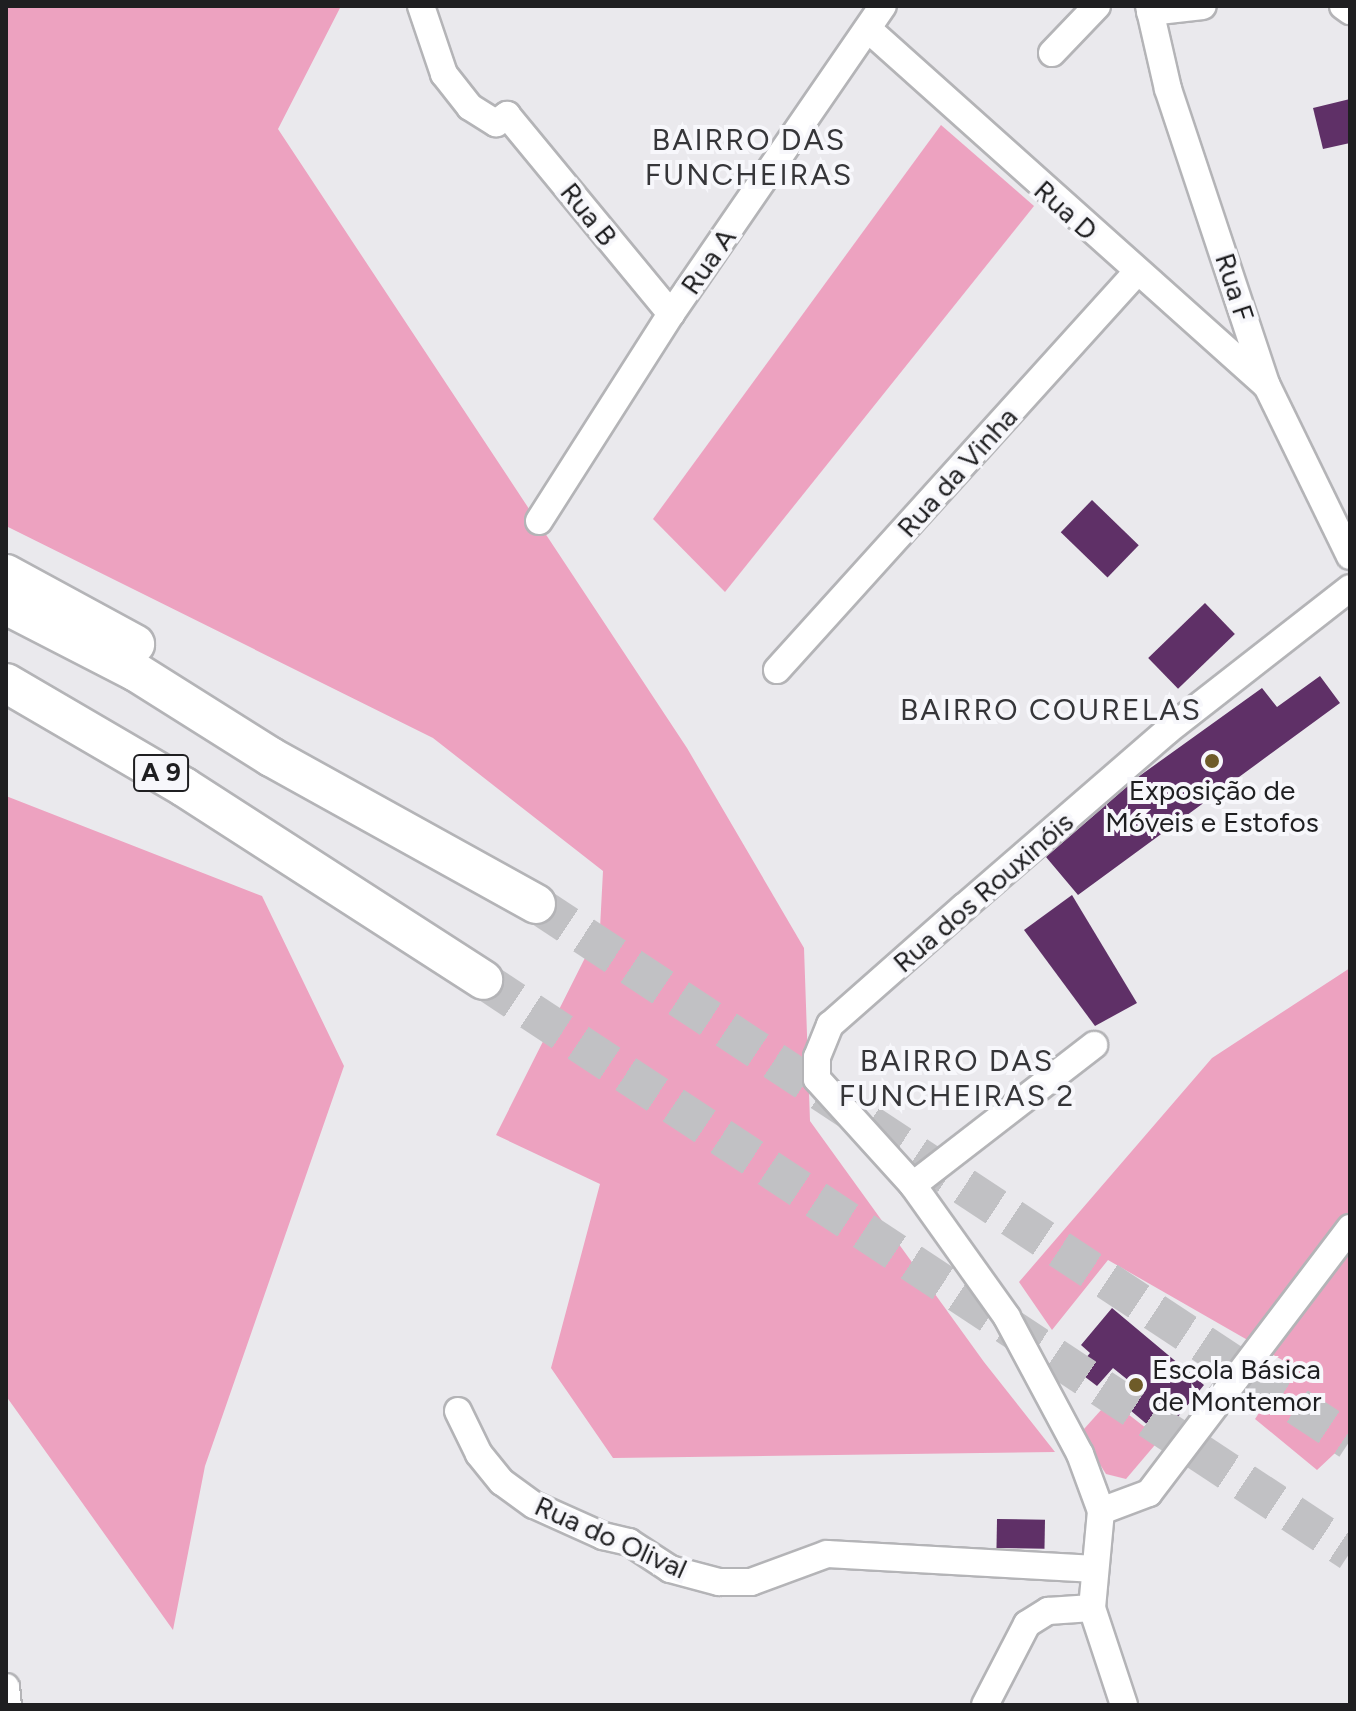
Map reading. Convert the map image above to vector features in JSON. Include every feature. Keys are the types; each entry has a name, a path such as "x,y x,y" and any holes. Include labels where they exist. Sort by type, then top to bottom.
{"highway":[{"path":"6,574 123,636 226,708 310,777"},
{"name":"A 9","path":"6,605 136,672 310,777 536,904"},
{"name":"A 9","path":"6,683 197,795 483,980"}],"street":[{"name":"Rua B","path":"421,6 444,74 470,107 496,123 507,115 671,314"},
{"name":"Rua A","path":"539,521 671,314 883,6"},
{"path":"1052,53 1097,6"},
{"path":"1150,9 1203,6"},
{"path":"1343,6 1350,11"},
{"name":"Rua F","path":"1150,9 1168,89 1267,386 1350,556"},
{"name":"Rua D","path":"868,29 1136,273 1267,386"},
{"name":"Rua da Vinha","path":"777,670 1136,273"},
{"name":"Rua dos Rouxinóis","path":"913,1185 817,1079 817,1057 830,1025 1167,731 1350,588"},
{"path":"1094,1045 913,1185 1007,1317 1080,1454 1101,1511 1092,1569 1092,1608 1124,1705"},
{"path":"1101,1511 1149,1493 1223,1401 1350,1228"},
{"name":"Rua do Olival","path":"458,1411 479,1454 502,1482 534,1505 603,1536 629,1542 670,1569 707,1579 751,1582 827,1554 1092,1569"},
{"path":"985,1705 1027,1624 1048,1611 1092,1608"},
{"path":"6,1687 8,1705"}],"shaded area":[{"path":"6,6 341,6 278,129 687,748 804,948 810,1121 984,1362 1055,1452 613,1458 551,1368 600,1184 496,1135 600,928 603,871 433,738 6,526"},
{"path":"941,125 1034,206 725,592 653,519"},
{"path":"6,796 262,896 344,1066 205,1466 173,1630 6,1396"},
{"path":"1350,968 1350,1439 1317,1470 1255,1419 1291,1365 1108,1260 1052,1330 1019,1282 1212,1058"},
{"path":"1110,1400 1160,1439 1126,1479 1106,1474 1087,1444 1084,1429"}],"building":[{"path":"1350,99 1350,143 1323,149 1313,108"},
{"path":"1092,500 1139,545 1107,578 1061,532"},
{"path":"1205,603 1235,634 1178,689 1148,658"},
{"path":"1320,676 1340,703 1078,895 1046,857 1138,777 1262,688 1277,707"},
{"path":"1072,895 1137,1003 1095,1026 1024,930"},
{"path":"1112,1308 1204,1385 1177,1418 1164,1407 1149,1426 1130,1410 1144,1393 1113,1368 1097,1386 1076,1370 1090,1353 1081,1345"},
{"path":"997,1519 1045,1520 1044,1549 996,1548"}],"tunnel":[{"path":"536,904 1350,1441"},
{"path":"483,980 1350,1552"}],"place":[{"name":"Exposição de Móveis e Estofos","path":"1212,761"},
{"name":"Escola Básica de Montemor","path":"1136,1385"}],"district":[{"name":"BAIRRO DAS FUNCHEIRAS","path":"749,157"},
{"name":"BAIRRO COURELAS","path":"1051,710"},
{"name":"BAIRRO DAS FUNCHEIRAS 2","path":"957,1078"}]}
